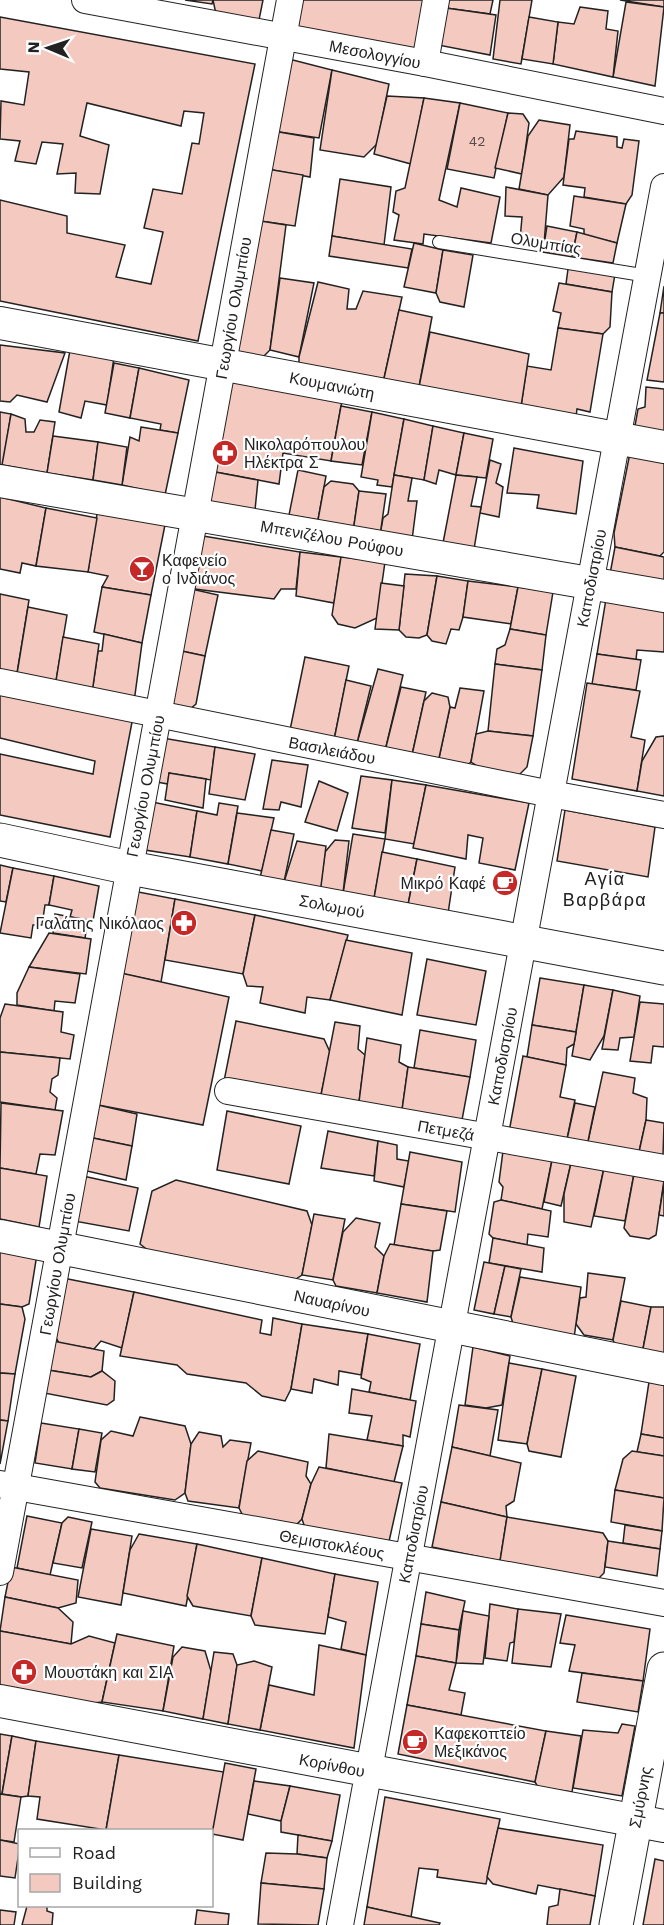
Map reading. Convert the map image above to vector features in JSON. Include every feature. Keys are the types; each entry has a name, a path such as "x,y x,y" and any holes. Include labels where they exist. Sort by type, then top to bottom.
{"main road":[{"name":"Σολωμού","path":"0,840 130,868 664,968"},
{"name":"Σμύρνης","path":"616,1925 650,1824 664,1669"}],"street":[{"name":"Μεσολογγίου","path":"85,0 425,63 664,111"},
{"name":"Γεωργίου Ολυμπίου","path":"0,1572 8,1486 60,1247 290,0"},
{"path":"425,63 436,0"},
{"name":"Καποδιστρίου","path":"340,1925 664,187"},
{"name":"Κουμανιώτη","path":"0,323 664,447"},
{"name":"Μπενιζέλου Ρούφου","path":"0,481 664,596"},
{"name":"Βασιλειάδου","path":"0,682 664,815"},
{"name":"Πετμεζά","path":"228,1091 664,1168"},
{"name":"Ναυαρίνου","path":"0,1236 664,1369"},
{"name":"Θεμιστοκλέους","path":"8,1486 664,1603"},
{"name":"Κορίνθου","path":"0,1701 650,1824"}],"lane":[{"name":"Ολυμπίας","path":"439,242 648,276"}],"building":[{"path":"185,0 213,0 212,4"},
{"path":"213,0 263,0 259,20 216,14"},
{"path":"297,0 425,0 416,51 292,28"},
{"path":"447,0 493,0 490,14 446,8"},
{"path":"500,0 532,0 521,64 493,59"},
{"path":"620,0 664,0 664,7"},
{"path":"626,2 664,7 655,86 613,77"},
{"path":"580,7 608,11 606,29 618,31 613,77 553,64 558,22 574,24"},
{"path":"446,8 496,15 490,55 438,45"},
{"path":"0,17 255,64 198,341 0,301 0,200 67,216 67,233 125,245 116,277 151,284 163,232 144,228 153,189 182,194 192,143 199,144 204,113 184,111 181,126 87,103 80,136 109,145 100,194 75,193 76,173 57,174 63,144 42,142 36,164 15,161 20,141 0,139 1,101 24,105 29,72 0,69"},
{"path":"529,17 558,22 553,64 522,59"},
{"path":"285,58 332,70 319,138 273,131"},
{"path":"332,70 389,84 377,144 364,157 320,150"},
{"path":"387,96 424,98 411,164 374,154"},
{"path":"424,98 460,103 439,200 457,207 461,188 500,197 491,243 424,234 423,244 394,240 399,215 393,212 396,191 405,188"},
{"path":"460,103 508,113 494,178 447,169"},
{"path":"508,113 523,114 529,123 522,174 495,168"},
{"path":"539,120 570,125 564,177 548,195 519,189 528,136"},
{"path":"273,131 314,138 310,177 267,169"},
{"path":"576,131 617,137 617,147 622,148 624,139 639,141 632,195 626,204 584,197 585,188 563,185 569,139 574,139"},
{"path":"267,169 303,175 295,226 260,221"},
{"path":"340,179 391,187 384,245 332,236"},
{"path":"506,187 548,195 544,244 520,240 522,217 505,216"},
{"path":"574,196 626,204 617,243 584,235 584,229 570,226"},
{"path":"254,220 286,225 270,350 262,358 229,353"},
{"path":"547,226 577,232 572,257 543,252"},
{"path":"577,232 617,243 613,263 572,257"},
{"path":"332,236 412,249 408,268 329,256"},
{"path":"414,243 443,250 436,293 404,287"},
{"path":"443,250 473,255 464,307 440,302 436,293"},
{"path":"568,269 615,274 612,292 566,284"},
{"path":"280,278 314,283 299,357 270,350"},
{"path":"318,282 349,289 347,309 356,309 363,291 402,297 383,383 299,368 299,357"},
{"path":"559,283 612,292 610,327 603,334 558,328 561,313 553,311"},
{"path":"664,286 664,313 660,313"},
{"path":"399,310 432,317 418,392 383,383"},
{"path":"660,313 664,313 664,382 647,380"},
{"path":"558,328 603,334 590,412 577,409 575,424 520,413 527,366 551,370"},
{"path":"430,332 529,354 520,413 418,392"},
{"path":"0,345 65,353 47,402 17,395 10,402 0,401"},
{"path":"70,350 114,357 107,405 85,401 81,418 59,412"},
{"path":"114,363 139,368 130,418 105,413"},
{"path":"139,368 189,380 178,433 160,430 161,424 130,418"},
{"path":"226,378 342,401 331,461 283,453 279,484 210,471"},
{"path":"646,387 664,389 664,436 634,431 638,409 645,407"},
{"path":"341,406 372,412 362,465 331,461"},
{"path":"0,412 11,414 2,470 0,469"},
{"path":"372,412 404,419 392,487 377,485 378,480 361,477"},
{"path":"11,414 25,419 26,432 34,432 40,420 55,422 47,473 2,465"},
{"path":"404,419 433,426 424,480 394,475"},
{"path":"433,426 464,433 456,475 439,470 436,484 424,480"},
{"path":"141,427 178,433 165,495 122,485 130,437 139,441"},
{"path":"464,433 493,439 486,478 456,475"},
{"path":"53,436 98,442 93,480 47,473"},
{"path":"98,442 127,447 122,485 93,480"},
{"path":"514,448 583,461 576,514 537,508 539,495 507,493"},
{"path":"630,453 664,460 664,552 660,556 615,547 614,533"},
{"path":"490,460 501,464 496,483 503,487 499,517 480,513"},
{"path":"298,470 326,476 318,520 289,515"},
{"path":"210,471 258,480 255,510 206,502"},
{"path":"394,475 412,478 408,501 417,501 412,540 380,535 383,518 388,514"},
{"path":"456,475 477,477 471,506 481,507 474,549 443,543"},
{"path":"331,481 353,484 359,491 353,532 318,520 324,487"},
{"path":"359,491 386,494 380,535 353,532"},
{"path":"0,497 46,508 36,566 22,563 20,573 0,569"},
{"path":"98,507 166,520 151,595 102,587 108,576 88,572"},
{"path":"46,508 97,518 88,572 36,566"},
{"path":"197,535 300,552 296,589 281,589 274,599 187,588"},
{"path":"615,547 664,557 664,584 610,574"},
{"path":"300,552 341,557 334,603 296,596"},
{"path":"341,557 385,562 377,618 355,628 338,624 332,615"},
{"path":"405,574 437,576 427,635 419,638 406,637 399,630"},
{"path":"437,576 468,581 459,630 451,629 446,644 432,641 427,635"},
{"path":"468,581 518,587 511,624 463,617"},
{"path":"381,583 404,586 399,630 375,629"},
{"path":"102,587 151,595 142,643 94,632"},
{"path":"518,587 553,592 546,635 510,629"},
{"path":"187,588 218,595 205,656 177,650"},
{"path":"0,594 29,600 16,679 0,676"},
{"path":"606,599 664,610 664,652 637,650 636,660 597,654"},
{"path":"28,607 67,615 56,681 17,674"},
{"path":"510,629 546,635 542,670 495,664 497,649 505,645"},
{"path":"104,634 142,643 134,702 92,693 98,651 102,651"},
{"path":"63,637 99,644 92,693 56,681"},
{"path":"177,650 205,656 196,704 190,709 168,704"},
{"path":"597,654 641,660 636,690 592,684"},
{"path":"305,657 349,666 334,740 290,730"},
{"path":"495,664 542,670 533,736 488,731"},
{"path":"378,669 403,675 385,751 357,743"},
{"path":"346,680 371,686 357,743 334,740"},
{"path":"587,683 640,691 631,737 645,740 637,791 572,779"},
{"path":"401,687 426,692 412,755 385,751"},
{"path":"460,688 484,691 471,762 461,770 442,766 439,758 450,707 455,708"},
{"path":"0,690 133,717 110,837 0,815 0,754 93,774 95,761 0,738"},
{"path":"432,693 448,697 450,707 439,758 435,765 412,755 424,701"},
{"path":"488,731 533,736 527,767 515,779 480,768 471,762 476,734"},
{"path":"664,736 664,796 637,791 642,761 656,737"},
{"path":"157,737 215,747 211,780 169,773 168,784 151,781"},
{"path":"215,747 255,754 245,800 209,794"},
{"path":"272,760 308,765 301,807 281,802 279,810 263,809"},
{"path":"169,773 206,779 203,808 165,800"},
{"path":"361,776 392,780 385,833 352,828"},
{"path":"392,780 426,785 414,844 385,839"},
{"path":"319,781 348,793 337,831 305,822"},
{"path":"426,785 529,803 515,870 479,863 483,838 468,835 466,859 413,848"},
{"path":"152,802 197,811 190,857 145,850"},
{"path":"219,803 238,806 228,864 190,857 197,811 217,815"},
{"path":"565,810 655,827 648,877 557,861"},
{"path":"237,813 274,818 262,871 228,864"},
{"path":"271,830 294,834 284,882 260,878"},
{"path":"353,834 385,839 373,904 343,893"},
{"path":"335,840 349,841 343,893 320,890 325,852"},
{"path":"297,841 326,846 320,894 284,882"},
{"path":"382,852 417,859 407,910 373,904"},
{"path":"417,859 455,867 447,920 407,910"},
{"path":"0,865 13,868 6,902 0,901"},
{"path":"13,868 54,876 49,905 45,905 42,925 33,925 31,938 0,933"},
{"path":"54,876 99,886 93,921 70,917 72,910 49,905"},
{"path":"128,890 175,899 161,982 114,972"},
{"path":"175,899 255,915 243,974 165,960"},
{"path":"55,914 88,920 85,938 53,933"},
{"path":"255,915 348,935 330,1000 307,997 305,1013 260,1003 263,987 247,986 243,974"},
{"path":"49,933 91,939 86,974 29,967"},
{"path":"346,940 412,953 402,1015 330,1000"},
{"path":"427,959 486,971 476,1025 417,1015"},
{"path":"29,967 80,974 75,1003 55,1001 54,1011 17,1005 17,993"},
{"path":"121,973 229,997 203,1125 98,1105"},
{"path":"540,978 584,985 576,1032 532,1025"},
{"path":"584,985 613,990 604,1036 590,1060 572,1056"},
{"path":"613,990 640,996 634,1037 620,1038 618,1050 602,1049"},
{"path":"640,1002 664,1004 664,1047 653,1046 651,1063 630,1061"},
{"path":"5,1004 63,1012 61,1032 74,1035 70,1059 0,1052 0,1018"},
{"path":"236,1021 324,1039 330,1052 321,1095 224,1081"},
{"path":"335,1022 360,1026 358,1049 365,1055 359,1102 321,1095"},
{"path":"532,1025 576,1032 574,1044 567,1048 566,1065 527,1057"},
{"path":"420,1030 476,1040 470,1077 414,1068"},
{"path":"367,1038 401,1045 399,1062 408,1067 402,1110 359,1102"},
{"path":"0,1052 60,1058 58,1075 52,1079 50,1092 57,1098 55,1110 0,1102"},
{"path":"523,1056 566,1065 560,1097 575,1100 566,1144 509,1132"},
{"path":"408,1067 470,1077 462,1120 402,1110"},
{"path":"603,1072 635,1078 633,1093 647,1098 646,1120 639,1152 587,1146"},
{"path":"1,1103 63,1111 55,1155 40,1154 36,1174 0,1168"},
{"path":"575,1103 595,1107 587,1146 566,1144"},
{"path":"98,1105 137,1114 132,1146 93,1138"},
{"path":"227,1111 301,1126 289,1184 217,1170"},
{"path":"646,1120 664,1123 663,1156 639,1152"},
{"path":"328,1131 378,1141 374,1176 321,1168"},
{"path":"93,1138 132,1146 126,1180 87,1171"},
{"path":"378,1141 397,1145 397,1159 409,1161 404,1187 374,1181"},
{"path":"503,1151 552,1160 542,1209 501,1200 503,1187 499,1182"},
{"path":"410,1152 462,1162 455,1212 401,1204"},
{"path":"552,1160 571,1163 561,1206 544,1202"},
{"path":"571,1163 604,1168 591,1227 564,1222 564,1194"},
{"path":"0,1168 47,1176 39,1227 0,1219"},
{"path":"604,1168 634,1174 625,1221 594,1216"},
{"path":"634,1174 664,1180 656,1235 649,1239 630,1236 624,1228"},
{"path":"83,1176 138,1188 129,1231 74,1221"},
{"path":"176,1180 307,1211 312,1225 302,1275 296,1279 149,1251 140,1244 152,1191"},
{"path":"664,1183 664,1216 659,1215"},
{"path":"501,1200 551,1211 548,1237 528,1234 527,1245 493,1238 489,1234 494,1202"},
{"path":"401,1204 447,1211 440,1250 394,1245"},
{"path":"314,1214 345,1219 333,1280 302,1275"},
{"path":"356,1218 380,1223 375,1247 384,1256 377,1293 336,1286 333,1280 343,1232"},
{"path":"493,1238 544,1248 542,1272 489,1263"},
{"path":"390,1244 433,1251 427,1302 377,1293 384,1256"},
{"path":"0,1247 37,1254 29,1304 22,1307 0,1304"},
{"path":"484,1262 505,1266 494,1314 474,1310"},
{"path":"505,1266 521,1269 511,1317 494,1314"},
{"path":"588,1273 625,1278 613,1340 584,1335 576,1324 580,1298 586,1297"},
{"path":"520,1277 581,1287 574,1338 514,1327 511,1317"},
{"path":"63,1278 134,1292 122,1348 101,1341 94,1349 59,1343 53,1332"},
{"path":"134,1292 262,1320 260,1333 271,1335 273,1318 302,1324 291,1389 285,1401 262,1396 246,1383 187,1374 177,1365 120,1356"},
{"path":"621,1301 651,1307 642,1354 617,1349 613,1340"},
{"path":"0,1304 22,1307 25,1319 15,1374 0,1373"},
{"path":"651,1307 664,1307 664,1358 642,1354"},
{"path":"302,1324 368,1334 361,1375 339,1371 338,1385 314,1379 312,1393 291,1389"},
{"path":"368,1334 420,1344 410,1400 369,1392 371,1382 361,1378"},
{"path":"53,1341 104,1351 102,1371 91,1377 48,1370"},
{"path":"473,1347 510,1356 502,1405 486,1408 465,1405"},
{"path":"509,1363 542,1369 527,1444 498,1440"},
{"path":"542,1369 576,1376 561,1457 529,1451 527,1444"},
{"path":"48,1370 91,1377 102,1371 115,1381 114,1400 107,1405 44,1393"},
{"path":"0,1373 15,1374 8,1421 0,1420"},
{"path":"649,1382 664,1385 664,1438 641,1434"},
{"path":"352,1389 416,1401 410,1437 403,1435 403,1446 367,1440 372,1416 349,1413"},
{"path":"459,1405 498,1410 490,1456 452,1447"},
{"path":"140,1417 185,1426 191,1444 185,1493 175,1500 100,1488 95,1482 101,1440 111,1431 133,1436"},
{"path":"0,1420 8,1421 0,1464"},
{"path":"41,1423 79,1429 72,1469 35,1463"},
{"path":"79,1429 102,1433 95,1472 72,1469"},
{"path":"199,1432 221,1436 223,1447 230,1440 251,1443 239,1508 188,1501 185,1493 191,1444"},
{"path":"329,1434 403,1446 394,1482 326,1468"},
{"path":"641,1434 664,1438 664,1456 637,1452"},
{"path":"452,1447 521,1463 514,1501 506,1506 507,1517 441,1502"},
{"path":"258,1451 308,1462 306,1476 311,1484 302,1519 295,1526 243,1516 239,1508 247,1461"},
{"path":"632,1451 664,1456 664,1498 615,1490 623,1459"},
{"path":"319,1467 402,1483 388,1546 305,1528 302,1519 311,1484"},
{"path":"615,1490 664,1498 662,1531 611,1522"},
{"path":"441,1502 507,1517 500,1561 432,1547"},
{"path":"27,1516 62,1523 50,1575 17,1568"},
{"path":"68,1517 92,1522 82,1568 53,1563 62,1523"},
{"path":"507,1517 603,1533 608,1541 604,1573 596,1581 500,1561"},
{"path":"625,1525 662,1531 660,1549 623,1543"},
{"path":"91,1529 132,1536 121,1605 78,1597"},
{"path":"139,1534 197,1544 186,1606 123,1593 130,1550"},
{"path":"608,1541 660,1549 657,1576 605,1567"},
{"path":"197,1544 262,1558 251,1616 193,1606 187,1596"},
{"path":"262,1558 335,1574 325,1634 255,1625 251,1616"},
{"path":"11,1567 78,1580 76,1603 58,1608 5,1597"},
{"path":"335,1574 378,1582 366,1655 341,1649 346,1622 328,1617"},
{"path":"426,1592 465,1601 459,1630 421,1624"},
{"path":"5,1597 58,1608 73,1622 71,1644 0,1631"},
{"path":"490,1604 518,1609 514,1642 510,1643 507,1661 485,1658"},
{"path":"518,1609 561,1614 551,1667 512,1663"},
{"path":"463,1611 489,1616 483,1664 456,1663"},
{"path":"566,1615 650,1629 643,1681 569,1671 575,1645 560,1643"},
{"path":"421,1624 459,1630 456,1663 416,1656"},
{"path":"0,1631 71,1644 89,1636 115,1643 102,1702 94,1703 0,1686"},
{"path":"117,1634 174,1646 163,1711 102,1702"},
{"path":"319,1645 366,1655 354,1748 260,1730 269,1685 314,1695"},
{"path":"182,1647 205,1651 211,1671 203,1719 163,1711 173,1657"},
{"path":"214,1652 233,1654 237,1665 228,1724 203,1719"},
{"path":"416,1656 456,1663 449,1690 465,1693 461,1715 407,1705"},
{"path":"254,1661 272,1667 260,1730 228,1724 237,1665"},
{"path":"582,1673 643,1681 638,1712 577,1702"},
{"path":"407,1705 546,1731 535,1782 398,1754"},
{"path":"622,1724 635,1726 622,1796 573,1788 583,1730 618,1733"},
{"path":"546,1731 581,1736 572,1792 538,1787 535,1782"},
{"path":"0,1734 12,1736 2,1794 0,1794"},
{"path":"12,1736 36,1741 28,1796 2,1794"},
{"path":"36,1741 119,1755 106,1829 37,1819 40,1797 28,1796"},
{"path":"119,1755 224,1772 213,1834 213,1829 106,1829"},
{"path":"225,1763 256,1769 243,1840 213,1834"},
{"path":"254,1781 290,1786 281,1821 248,1814"},
{"path":"290,1786 340,1795 332,1841 281,1832 281,1821"},
{"path":"0,1794 21,1797 14,1842 0,1840"},
{"path":"385,1797 500,1819 486,1884 437,1877 438,1870 419,1868 411,1917 367,1907"},
{"path":"498,1828 603,1845 595,1896 538,1885 536,1894 493,1884 487,1877"},
{"path":"298,1835 332,1841 327,1858 297,1854"},
{"path":"0,1840 18,1844 15,1878 0,1876"},
{"path":"266,1853 327,1858 324,1889 261,1883"},
{"path":"655,1859 664,1861 664,1925 643,1925"},
{"path":"261,1883 324,1889 318,1925 258,1924"},
{"path":"560,1889 595,1896 590,1925 547,1925 549,1907 558,1905"},
{"path":"27,1907 47,1907 47,1911 53,1913 52,1925 22,1925"},
{"path":"367,1907 440,1923 439,1925 364,1925"},
{"path":"0,1910 16,1912 14,1925 0,1925"},
{"path":"197,1910 229,1914 228,1925 195,1925"}],"place":[{"name":"Νικολαρόπουλου Ηλέκτρα Σ","path":"225,453"},
{"name":"Καφενείο ο Ινδιάνος","path":"142,569"},
{"name":"Μικρό Καφέ","path":"505,883"},
{"name":"Γαλάτης Νικόλαος","path":"184,923"},
{"name":"Μουστάκη και ΣΙΑ","path":"24,1672"},
{"name":"Καφεκοπτείο Μεξικάνος","path":"415,1742"}],"district":[{"name":"Αγία Βαρβάρα","path":"605,889"}]}
